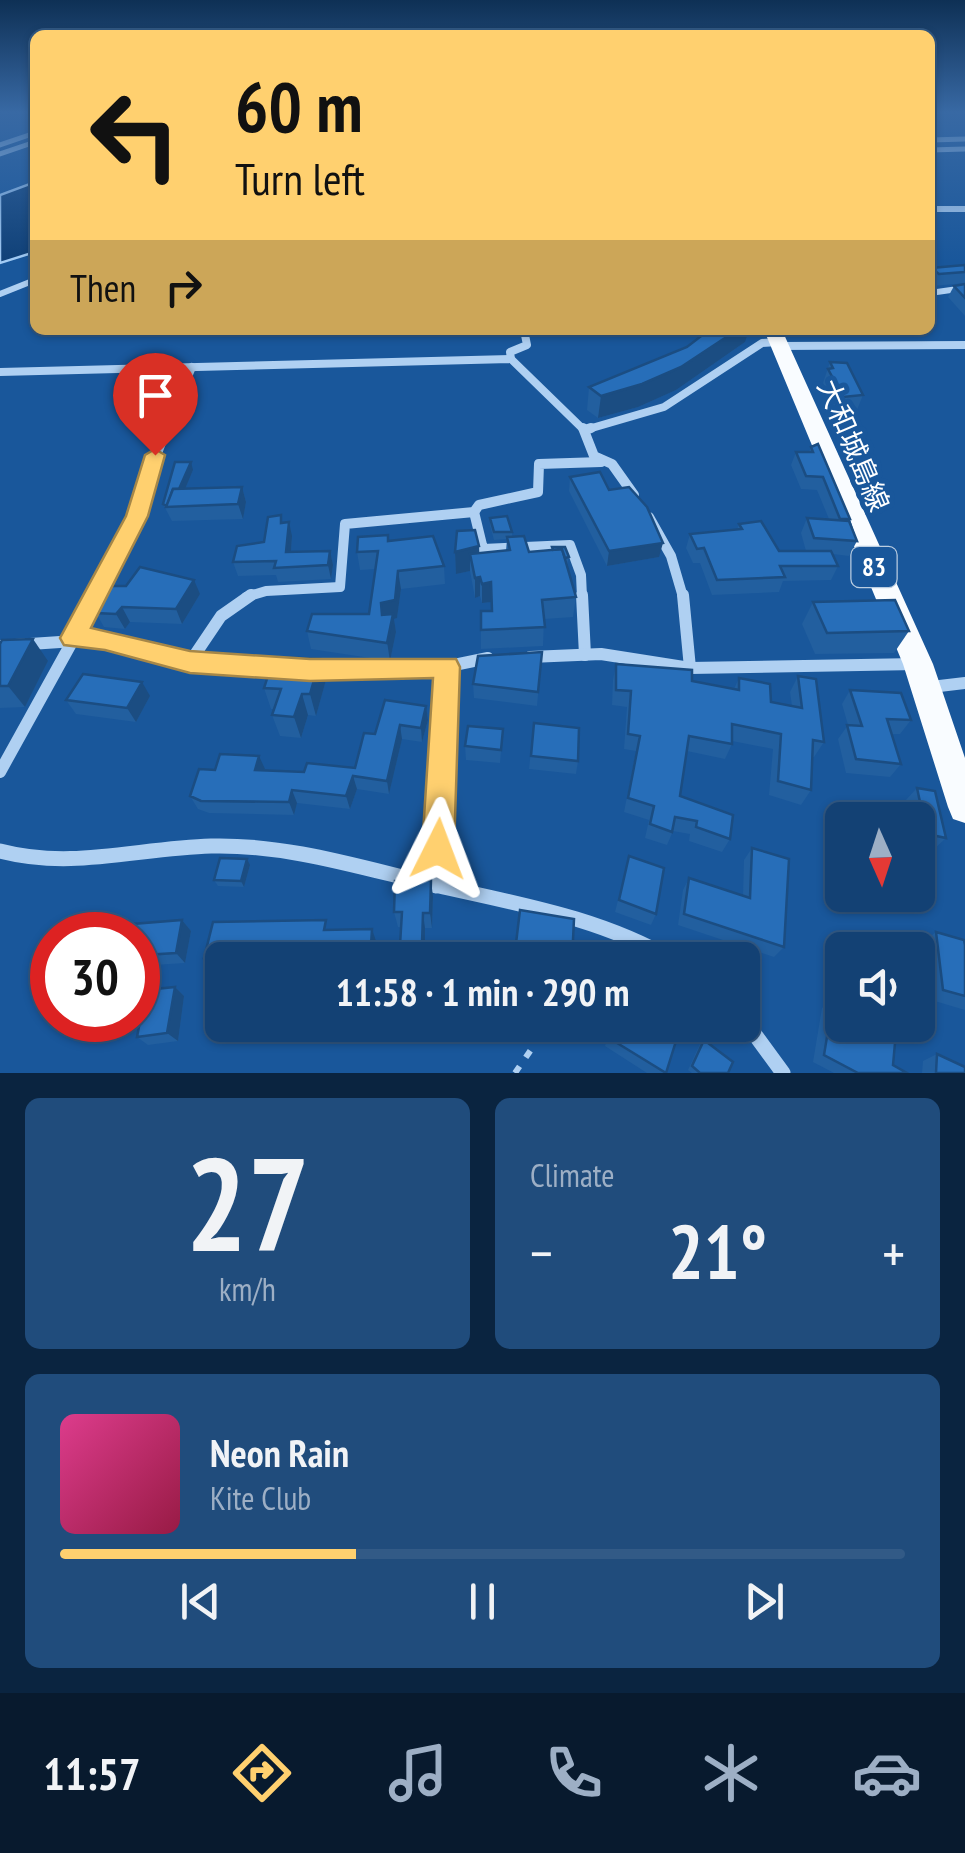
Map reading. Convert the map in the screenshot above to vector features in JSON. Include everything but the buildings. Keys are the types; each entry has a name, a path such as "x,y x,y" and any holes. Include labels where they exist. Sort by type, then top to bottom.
{"main road":[{"name":"大和城島線","path":"777,339 922,676 965,807"}],"street":[{"path":"935,210 965,209"},
{"path":"0,294 30,282"},
{"path":"935,292 965,288"},
{"path":"525,335 527,344 510,352 511,359 585,430 594,456 606,462 674,554 681,576 690,668"},
{"path":"585,430 664,407 762,343 777,339 965,345"},
{"path":"0,372 511,359"},
{"path":"0,772 137,516 143,484 192,367"},
{"path":"190,662 214,621 246,592 340,587 345,524 474,512 479,505 538,492 539,464 606,462"},
{"path":"474,512 483,549 570,545 581,575 585,655"},
{"path":"0,646 73,638 105,639 190,662 310,670 447,667 474,658 585,655 690,668 922,676 965,683"},
{"path":"436,886 447,667"},
{"path":"0,851 76,862 208,846 264,846 570,915 646,942"},
{"path":"760,1041 783,1073"}],"path":[{"path":"515,1073 536,1042"}],"water":[{"path":"30,184 30,254 0,263 0,195"}],"route":[{"path":"155,455 143,484 137,516 73,638 105,639 190,662 310,670 447,667 438,849"}]}
